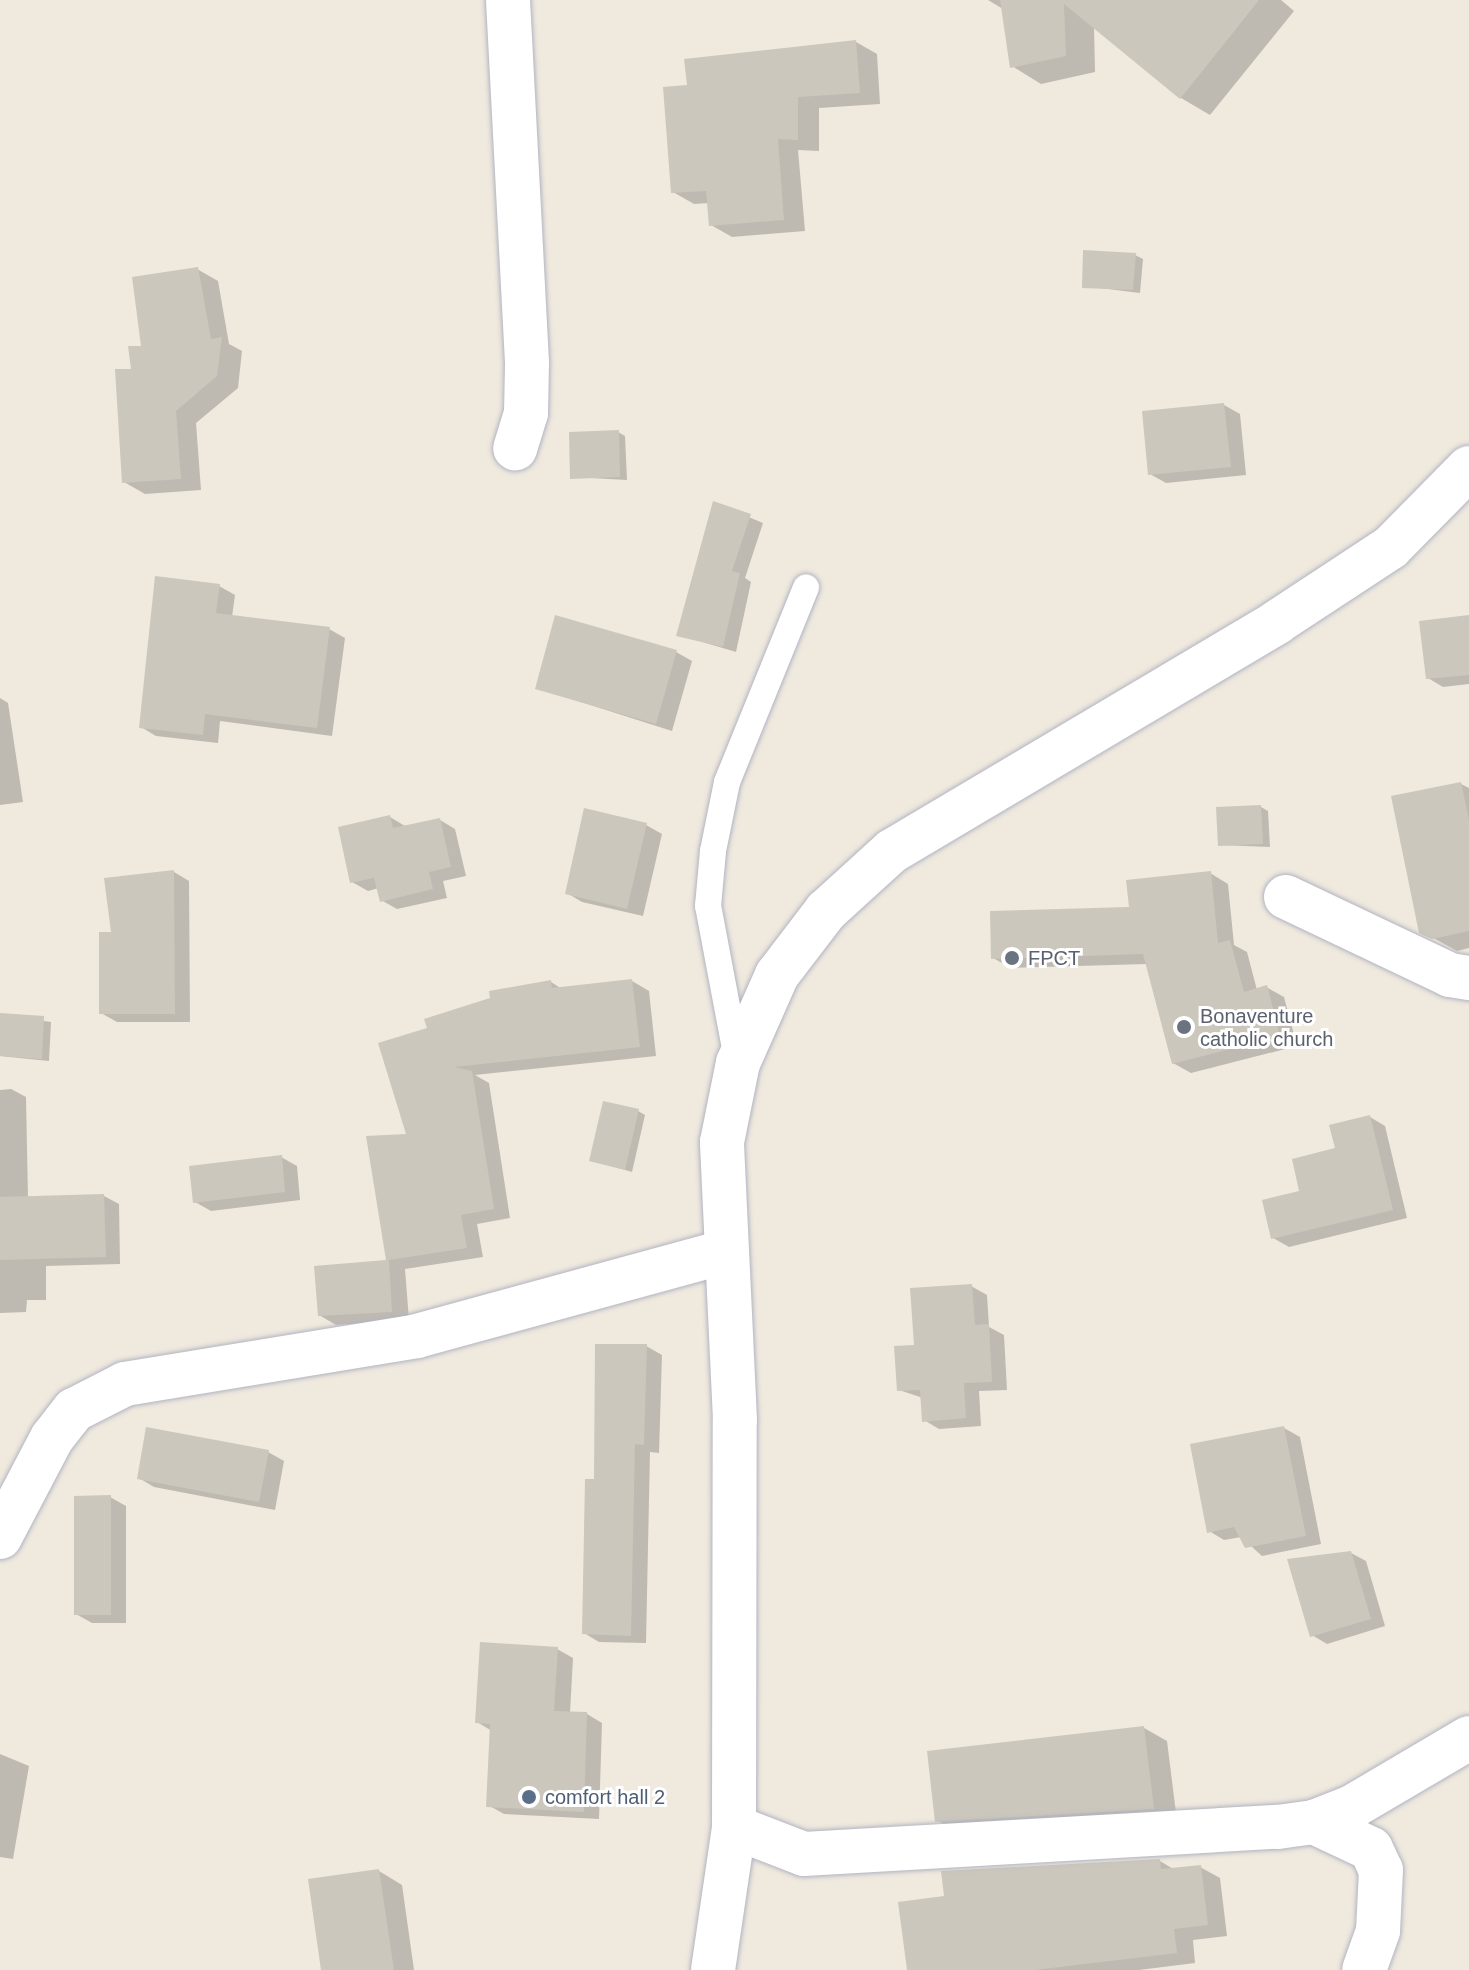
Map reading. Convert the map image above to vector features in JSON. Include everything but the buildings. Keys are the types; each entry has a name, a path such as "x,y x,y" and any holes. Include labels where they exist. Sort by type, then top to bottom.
{"street":[{"path":"508,0 527,363 526,413 515,448"},
{"path":"713,1970 734,1827 735,1420 722,1142 738,1063 777,975 826,911 892,851 1277,622 1391,547 1469,468"},
{"path":"1286,897 1450,975 1469,978"},
{"path":"0,1537 52,1438 74,1410 125,1384 417,1336 727,1251"},
{"path":"734,1827 804,1854 1314,1822 1352,1807 1469,1738"},
{"path":"1314,1822 1371,1849 1381,1870 1378,1931 1364,1970"}],"lane":[{"path":"738,1063 708,906 713,851 727,782 806,587"}],"place":[{"name":"FPCT","path":"1012,958"},
{"name":"Bonaventure catholic church","path":"1184,1027"},
{"name":"comfort hall 2","path":"529,1797"}]}
